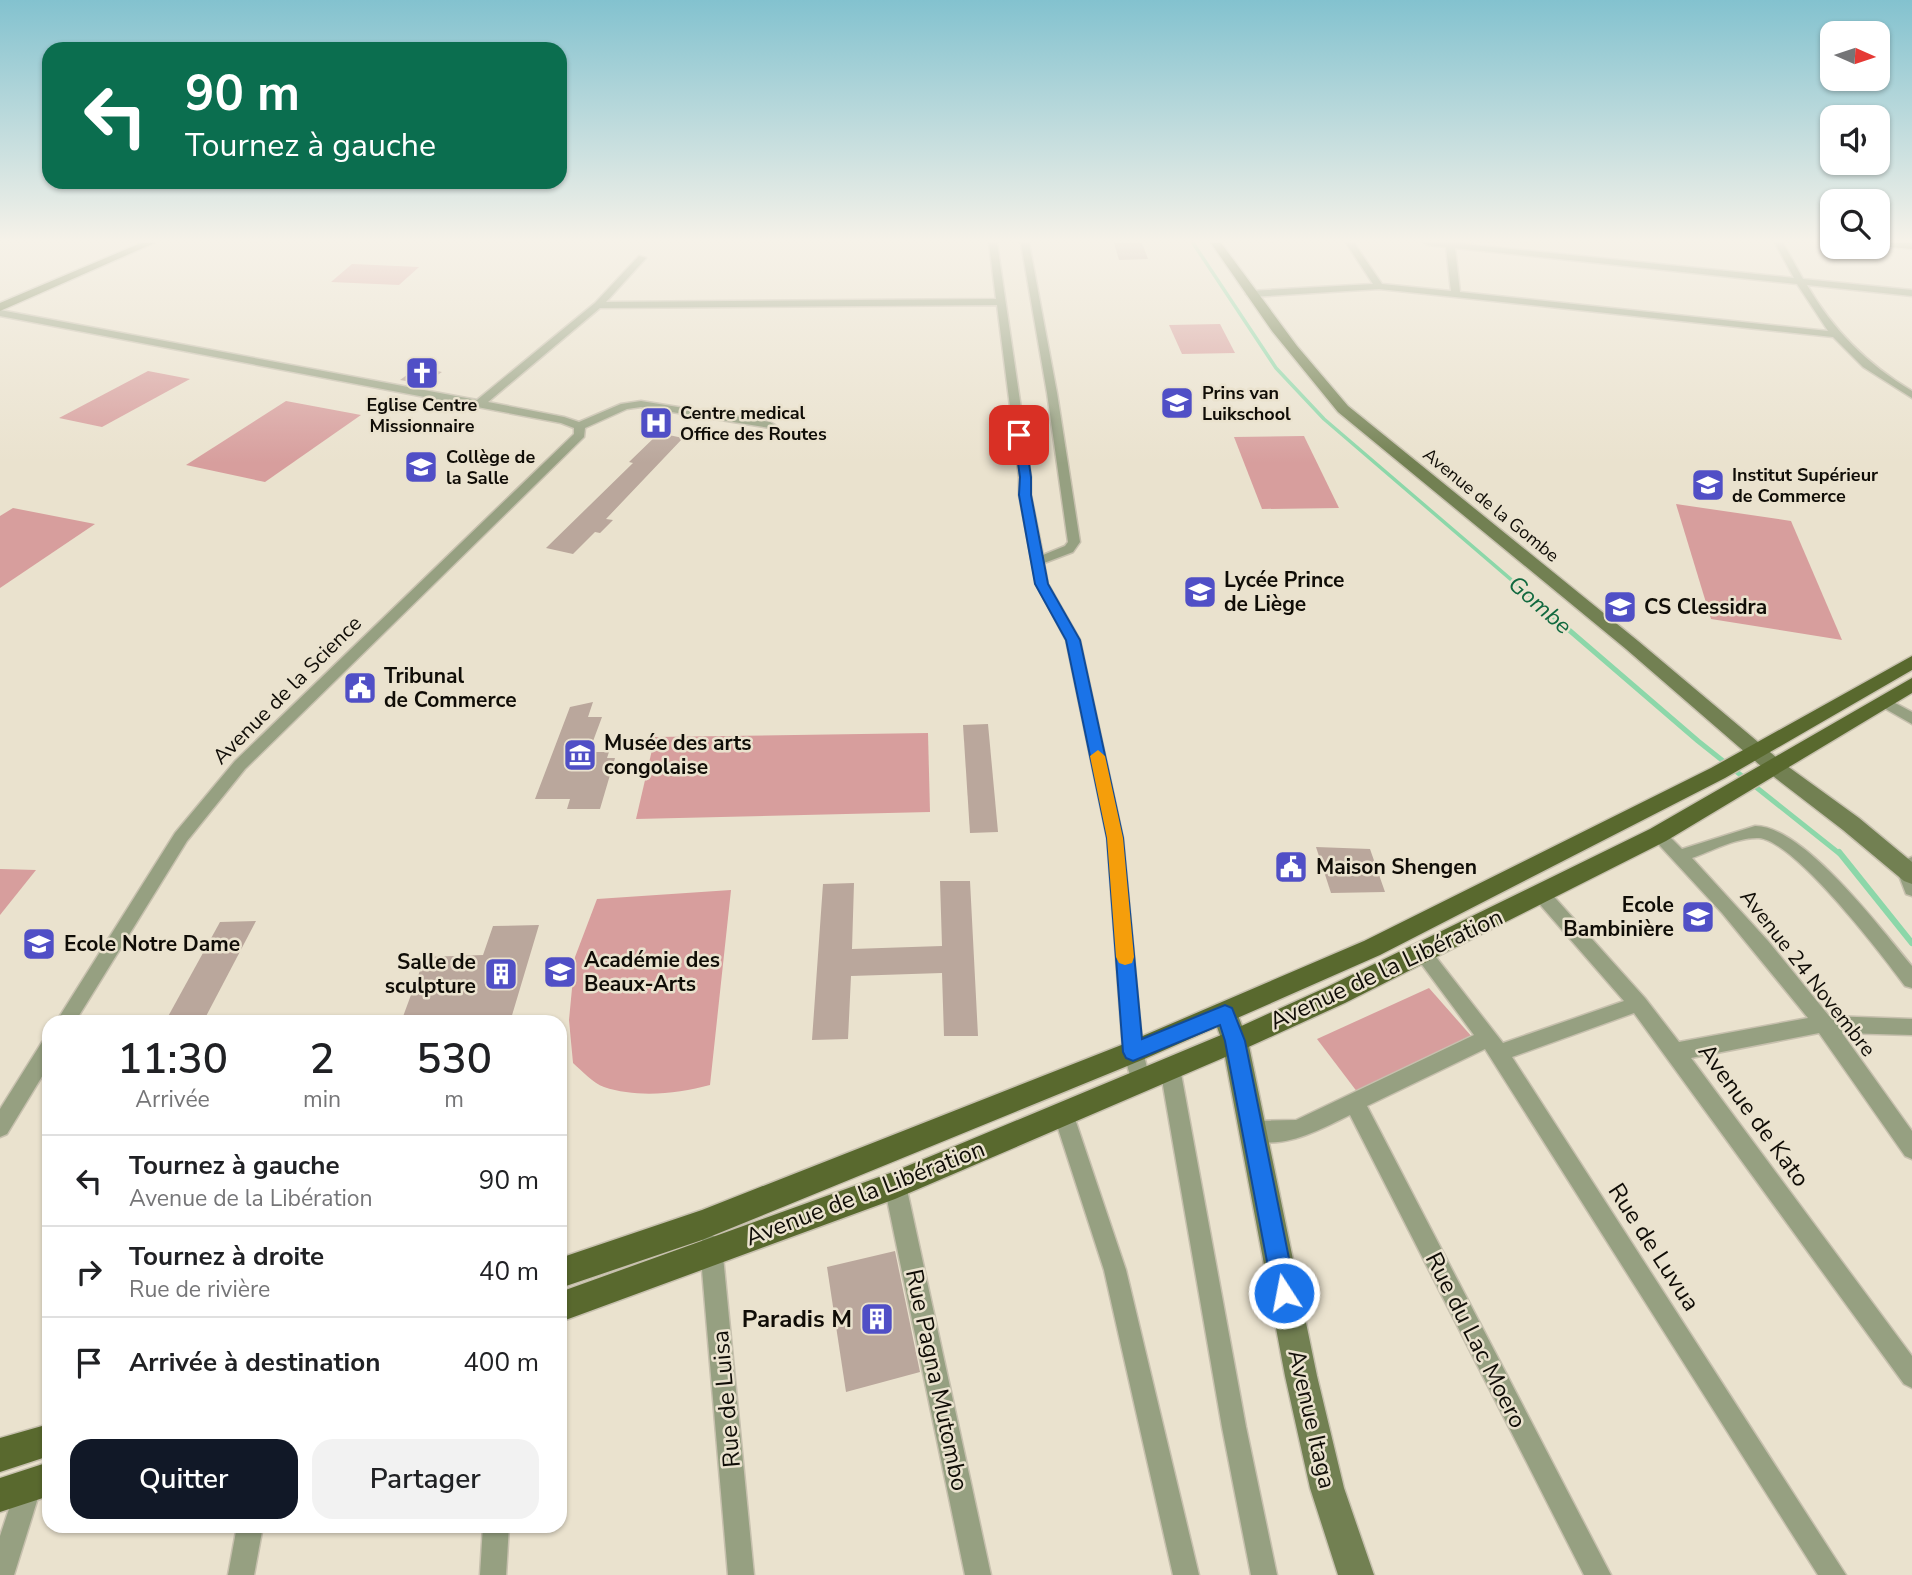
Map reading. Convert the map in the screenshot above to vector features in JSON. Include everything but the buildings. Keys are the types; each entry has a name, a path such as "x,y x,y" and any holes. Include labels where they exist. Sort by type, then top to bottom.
{"main road":[{"name":"Avenue de la Libération","path":"567,1271 702,1225 1133,1052 1230,1027 1423,953 1658,835 1725,782 1750,755 1912,662"},
{"name":"Avenue de la Libération","path":"567,1304 895,1185 1170,1068 1230,1027 1372,948 1725,782 1768,771 1912,684"},
{"path":"0,1455 42,1442"}],"street":[{"path":"18,316 564,420 579,426 625,406 641,404 770,425"},
{"path":"478,405 584,316"},
{"path":"1002,316 1026,477 1025,495 1037,561 1042,584 1073,640 1115,838 1133,1052 1140,1079"},
{"path":"1037,561 1069,549 1074,542 1038,316"},
{"name":"Avenue de la Gombe","path":"1267,316 1307,370 1343,409 1584,606 1768,771 1851,824 1910,874"},
{"path":"1676,316 1833,334"},
{"path":"1822,316 1833,334 1869,369 1912,395"},
{"name":"Avenue de la Science","path":"69,1015 181,837 240,765 580,435 579,426"},
{"path":"1882,701 1912,719"},
{"path":"1680,856 1753,832 1776,836 1800,854 1912,980"},
{"name":"Avenue 24 Novembre","path":"1658,835 1760,945 1823,1024 1912,1149"},
{"name":"Avenue de Kato","path":"1542,895 1638,1004 1675,1052 1912,1376"},
{"name":"Rue de Luvua","path":"1423,953 1493,1046 1833,1575"},
{"path":"1253,1131 1297,1130 1493,1046 1638,1004"},
{"path":"1675,1052 1823,1024 1912,1027"},
{"name":"Avenue Itaga","path":"1230,1027 1327,1488 1356,1575"},
{"path":"0,1127 42,1059"},
{"path":"1170,1068 1234,1427 1264,1575"},
{"name":"Rue du Lac Moero","path":"1355,1104 1598,1575"},
{"path":"1063,1114 1115,1270 1186,1575"},
{"name":"Rue Pagna Mutombo","path":"895,1185 978,1575"},
{"name":"Rue de Luisa","path":"702,1225 714,1251 741,1575"},
{"path":"1,1575 26,1487"},
{"path":"241,1575 249,1533"},
{"path":"493,1575 496,1533"}],"shaded area":[{"path":"1220,324 1235,353 1182,354 1169,325"},
{"path":"148,371 190,379 102,427 59,418"},
{"path":"286,401 361,415 265,482 186,465"},
{"path":"1304,436 1339,508 1262,509 1234,437"},
{"path":"1676,504 1791,521 1842,640 1711,619"},
{"path":"13,508 95,524 0,588 0,516"},
{"path":"928,733 930,812 636,819 655,737"},
{"path":"0,869 36,870 0,915"},
{"path":"731,890 710,1085 684,1091 643,1094 596,1083 573,1063 569,1020 575,957 597,899"},
{"path":"1429,988 1473,1038 1358,1093 1317,1039"}],"waterway":[{"name":"Gombe","path":"1242,316 1276,368 1324,419 1536,601"},
{"name":"Gombe","path":"1533,599 1698,741 1840,854"},
{"name":"Gombe","path":"1839,852 1912,943"}],"slow traffic":[{"path":"1098,756 1115,838 1125,957"}],"place":[{"name":"Eglise Centre Missionnaire","path":"422,373"},
{"name":"Prins van Luikschool","path":"1177,403"},
{"name":"Centre medical Office des Routes","path":"656,423"},
{"name":"Collège de la Salle","path":"421,467"},
{"name":"Institut Supérieur de Commerce","path":"1708,485"},
{"name":"Lycée Prince de Liège","path":"1200,592"},
{"name":"CS Clessidra","path":"1620,607"},
{"name":"Tribunal de Commerce","path":"360,688"},
{"name":"Musée des arts congolaise","path":"580,755"},
{"name":"Maison Shengen","path":"1291,867"},
{"name":"Ecole Bambinière","path":"1698,917"},
{"name":"Ecole Notre Dame","path":"39,944"},
{"name":"Académie des Beaux-Arts","path":"560,972"},
{"name":"Salle de sculpture","path":"501,974"},
{"name":"Paradis M","path":"877,1319"}],"route":[{"path":"1019,435 1026,477 1025,495 1042,584 1073,640 1115,838 1133,1052 1225,1013 1235,1041 1284,1293"}]}
